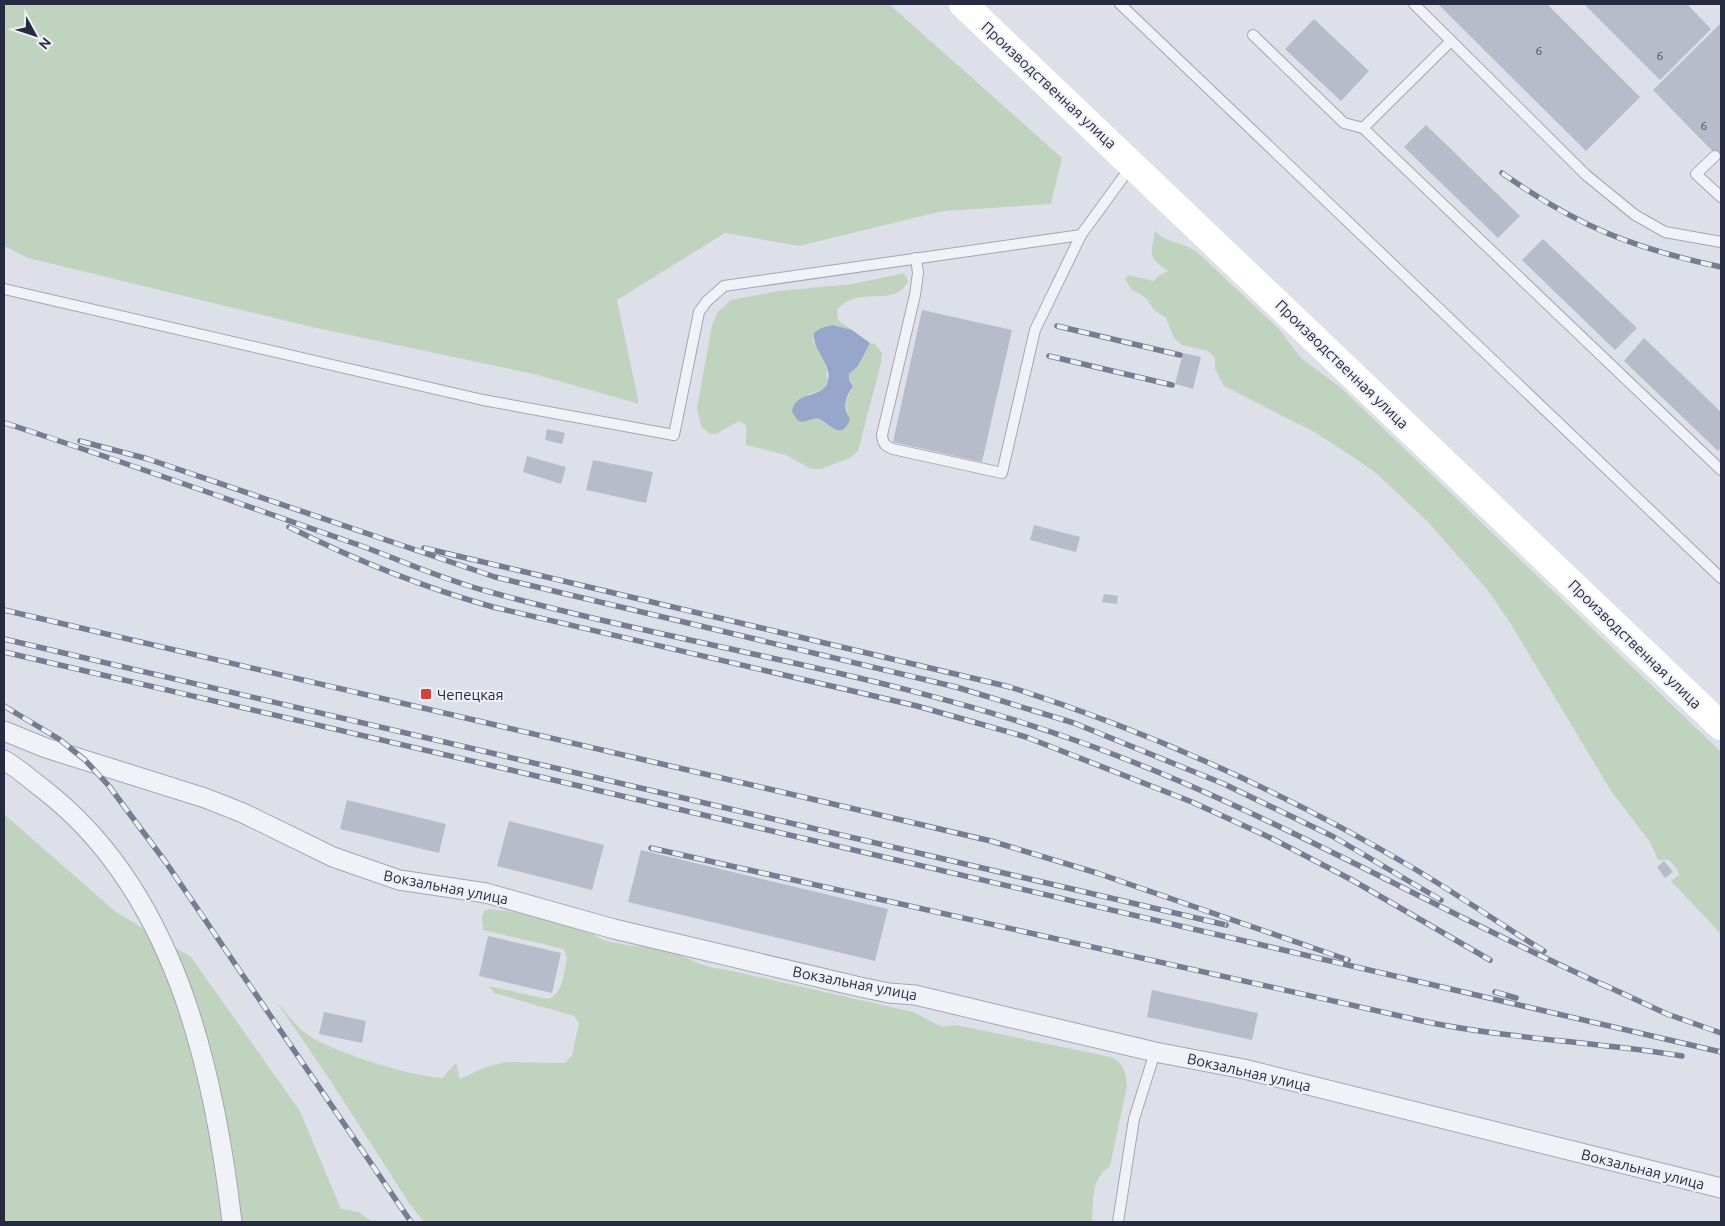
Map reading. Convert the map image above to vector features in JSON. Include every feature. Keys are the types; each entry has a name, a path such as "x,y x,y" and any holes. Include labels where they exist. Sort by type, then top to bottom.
{"main road":[{"name":"Производственная улица","path":"962,4 1721,726"}],"street":[{"name":"Вокзальная улица","path":"4,731 46,748 206,798 243,813 334,857 399,880 486,893 614,929 794,972 889,993 915,995 956,1004 1155,1052 1244,1068 1721,1188"},
{"path":"4,760 59,801 92,834 147,913 177,973 192,1021 218,1127 232,1222"}],"lane":[{"path":"1120,4 1721,578"},
{"path":"1414,4 1586,175 1635,215 1665,232 1721,242"},
{"path":"1253,35 1344,123 1363,128 1721,470"},
{"path":"1363,128 1451,41"},
{"path":"1715,156 1696,174 1721,197"},
{"path":"916,258 917,283 915,295 882,435 883,442 886,447 1002,472 1031,341 1081,235 1132,164"},
{"path":"4,289 483,400 674,435 699,312 716,292 724,286 1081,235"},
{"path":"1118,1222 1134,1119 1155,1052"}],"green space":[{"path":"4,4 889,4 1062,158 1051,204 943,211 799,246 725,233 617,300 639,404 534,374 312,327 28,258 4,246"},
{"path":"1155,231 1165,238 1197,252 1279,329 1301,358 1340,387 1721,752 1721,934 1671,881 1679,875 1677,869 1669,860 1658,860 1650,842 1611,791 1509,621 1486,588 1428,522 1376,473 1350,455 1314,432 1224,386 1215,369 1215,358 1208,351 1182,345 1174,338 1166,318 1154,310 1146,298 1131,289 1125,279 1128,275 1154,281 1158,276 1168,271 1152,255"},
{"path":"904,273 908,281 902,289 894,294 855,298 846,302 837,310 838,320 852,330 833,325 814,333 813,341 829,367 826,374 828,380 824,389 809,394 792,412 798,421 803,422 817,418 830,427 847,415 846,401 853,387 849,380 849,374 858,366 870,343 875,344 882,353 858,451 850,458 821,469 811,469 786,455 746,445 746,425 739,421 716,434 710,434 701,426 697,408 712,325 717,313 731,300 779,291 853,284"},
{"path":"4,814 116,912 191,957 300,1111 341,1209 358,1212 373,1222 4,1222"},
{"path":"490,909 559,920 581,927 601,939 612,942 669,951 709,967 913,1012 942,1027 956,1025 1111,1057 1124,1069 1127,1086 1110,1166 1099,1178 1094,1191 1092,1222 424,1222 409,1203 330,1080 276,1001 299,1028 320,1042 354,1056 411,1073 442,1078 456,1063 460,1079 486,1067 506,1062 565,1063 572,1055 579,1023 574,1016 494,993 489,986 547,999 552,997 560,988 564,976 567,958 564,950 483,930 482,917 484,911"}],"water":[{"path":"833,325 852,330 870,343 858,366 849,374 849,380 853,387 846,399 845,407 850,419 843,430 835,429 817,418 803,422 798,421 792,412 794,405 798,401 819,391 827,384 828,371 816,346 814,333 821,328"}],"building":[{"path":"1438,4 1547,4 1640,97 1586,151"},
{"path":"1584,4 1687,4 1711,29 1660,80"},
{"path":"1314,19 1369,71 1341,101 1285,49"},
{"path":"1721,23 1721,160 1653,90"},
{"path":"1426,125 1520,216 1498,238 1404,147"},
{"path":"1543,239 1637,328 1615,350 1522,260"},
{"path":"922,310 1012,330 982,462 893,442"},
{"path":"1644,338 1721,412 1721,448 1718,451 1624,361"},
{"path":"1183,353 1201,357 1193,389 1175,384"},
{"path":"547,429 565,433 562,444 545,440"},
{"path":"527,456 566,467 561,484 523,472"},
{"path":"593,460 653,472 646,503 586,490"},
{"path":"1034,525 1080,537 1076,552 1030,540"},
{"path":"1104,594 1118,596 1117,604 1102,602"},
{"path":"347,800 446,824 439,853 340,829"},
{"path":"509,821 604,845 592,890 497,866"},
{"path":"641,850 888,909 875,961 628,902"},
{"path":"1664,861 1673,872 1665,878 1657,867"},
{"path":"488,936 561,953 552,993 479,976"},
{"path":"1152,990 1258,1013 1252,1040 1147,1017"},
{"path":"324,1012 366,1021 362,1043 319,1034"}],"railway":[{"path":"1502,173 1555,207 1606,233 1660,252 1721,267"},
{"path":"1057,326 1180,355"},
{"path":"1049,356 1172,385"},
{"path":"5,423 353,543 473,587 638,629 861,678 1008,718 1080,742 1148,768 1281,827 1477,925 1608,987"},
{"path":"80,441 148,459 495,577 956,687 1074,723 1224,784 1332,836 1441,900"},
{"path":"289,527 389,572 440,591 493,607 917,706 1026,737 1192,802 1271,838 1352,880 1490,960"},
{"path":"424,548 1010,687 1062,705 1166,744 1316,814 1413,868 1544,951"},
{"path":"4,610 991,841 1097,873 1348,960"},
{"path":"4,639 1226,925"},
{"path":"4,652 1721,1052"},
{"path":"4,706 59,739 85,760 109,786 167,864 411,1222"},
{"path":"651,848 1427,1022 1490,1033 1682,1056"},
{"path":"1602,984 1667,1014 1721,1033"},
{"path":"1495,992 1516,998"}],"place":[{"name":"Чепецкая","path":"426,694"}]}
